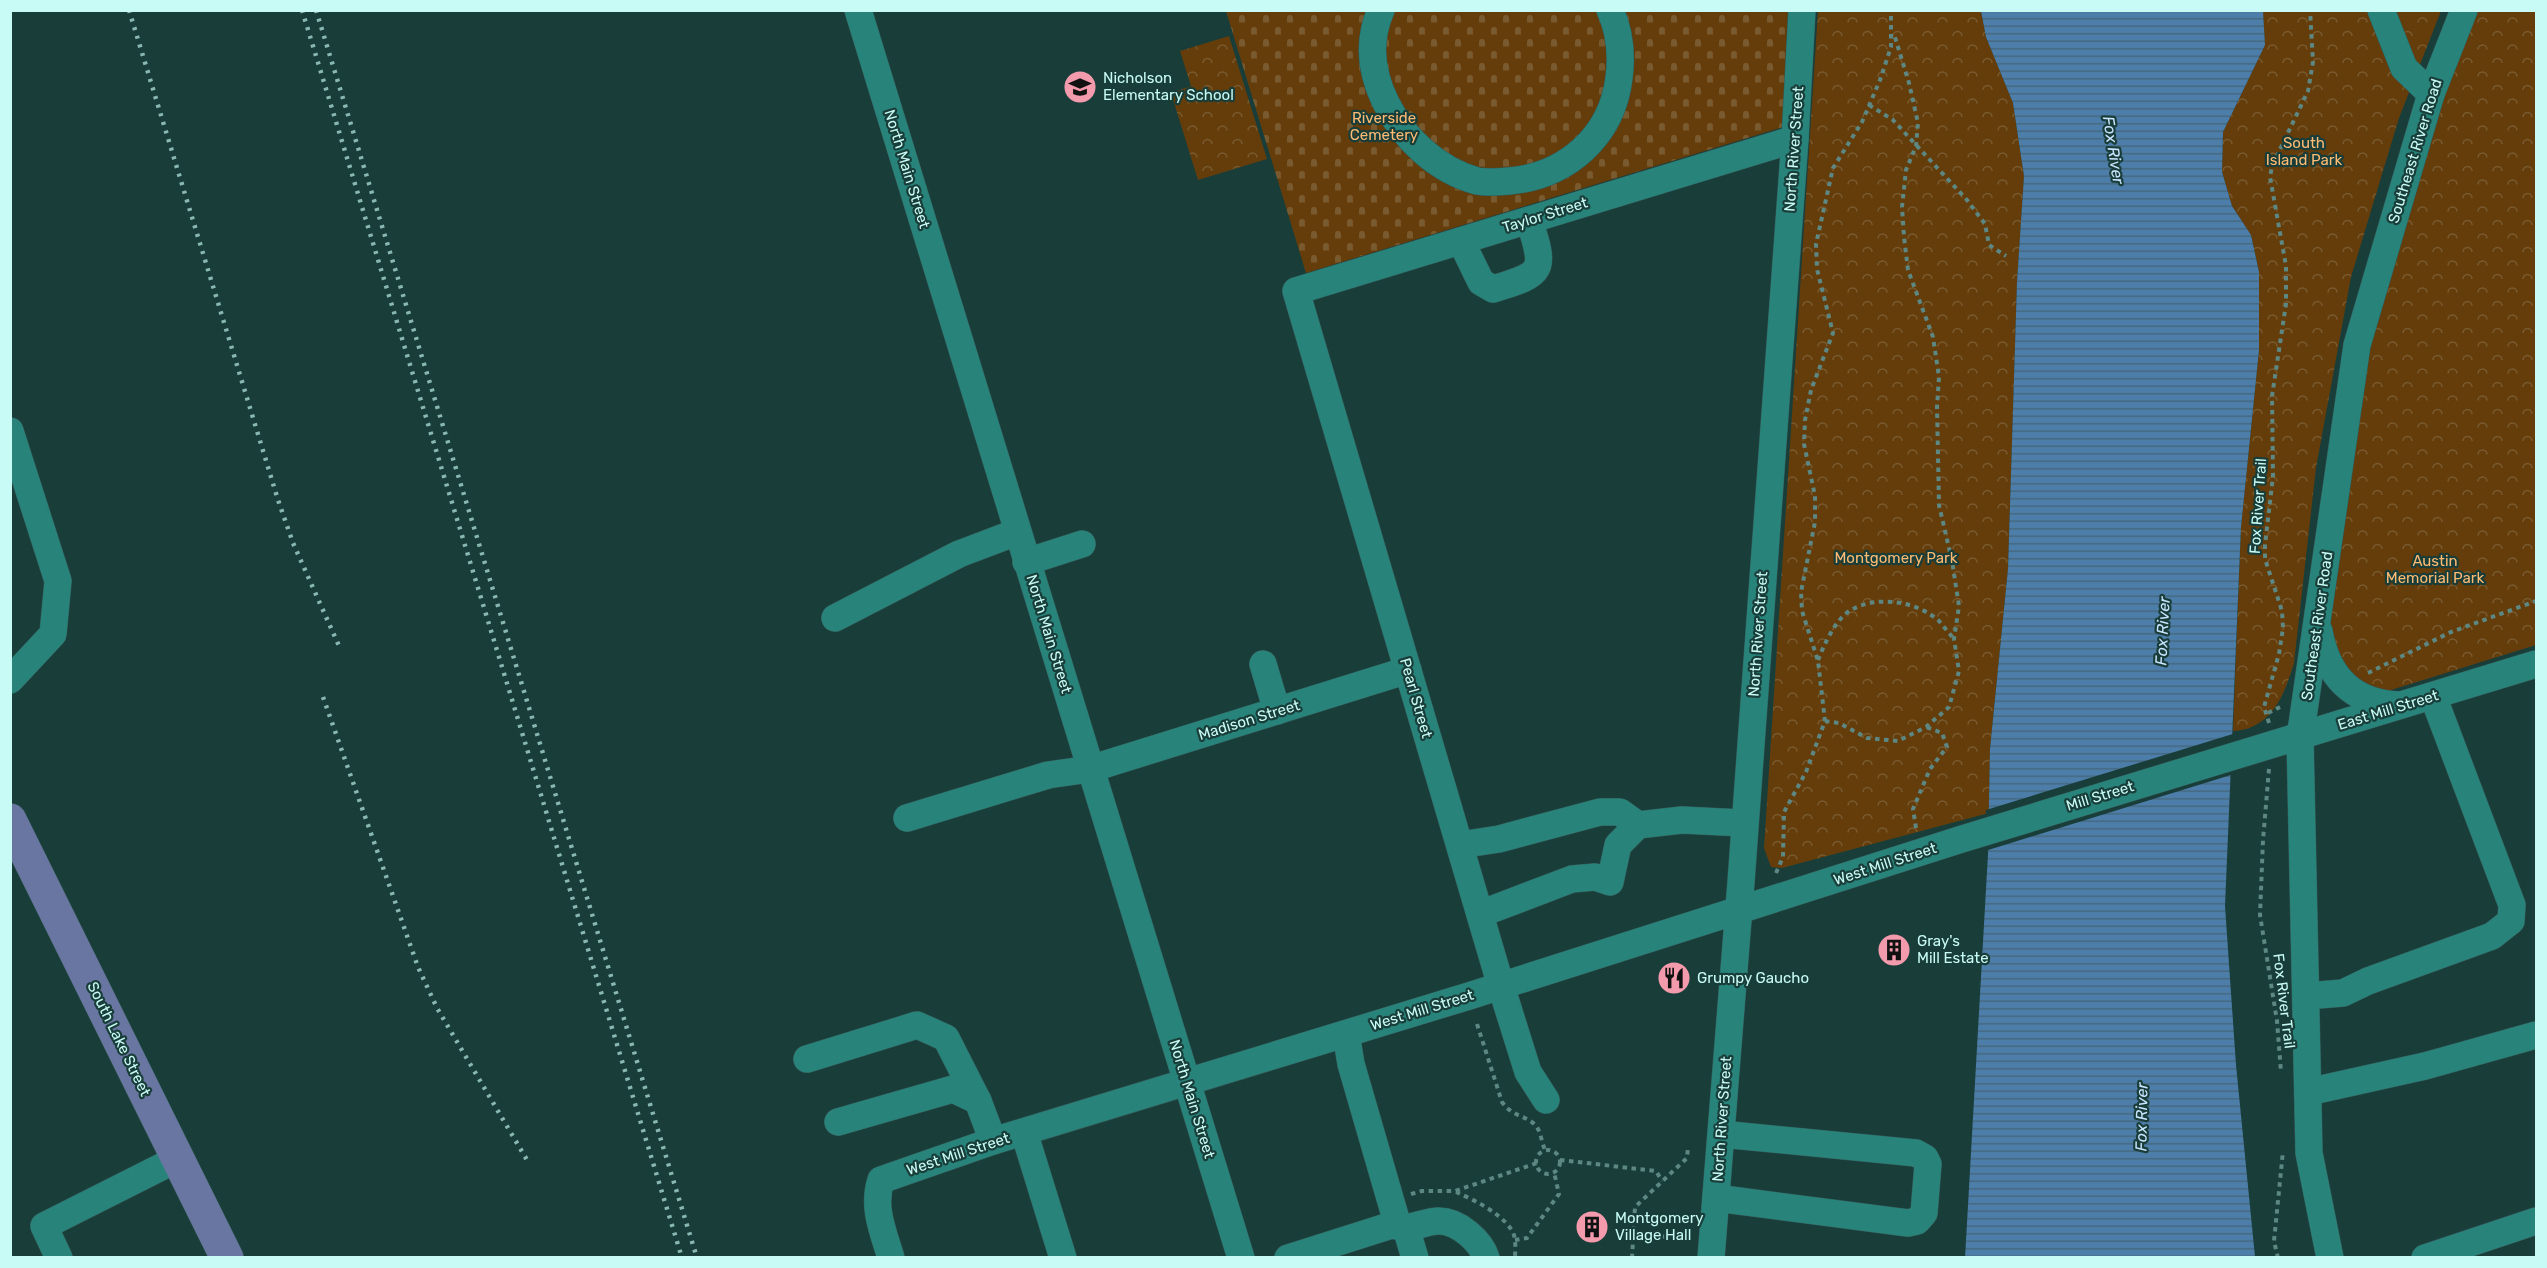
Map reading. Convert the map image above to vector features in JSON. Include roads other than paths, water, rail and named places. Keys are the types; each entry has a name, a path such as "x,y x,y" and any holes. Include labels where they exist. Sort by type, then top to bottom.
{"main road":[{"name":"South Lake Street","path":"10,820 227,1257"}],"street":[{"name":"North Main Street","path":"858,10 1089,769 1241,1257"},
{"path":"1381,10 1372,39 1372,63 1378,86 1400,128 1416,146 1462,176 1480,181 1498,182 1542,176 1566,164 1584,150 1598,131 1610,112 1618,86 1621,63 1618,32 1611,10"},
{"name":"North River Street","path":"1711,1257 1795,139 1802,10"},
{"path":"2381,10 2404,68 2431,94"},
{"name":"Southeast River Road","path":"2330,1257 2309,1153 2300,738 2357,345 2431,94 2464,10"},
{"name":"Taylor Street","path":"1296,291 1795,139"},
{"path":"1461,241 1481,282 1493,289 1525,280 1537,268 1540,252 1529,220"},
{"name":"Pearl Street","path":"1296,291 1501,986 1528,1072 1546,1100"},
{"path":"10,431 58,581 53,634 10,680"},
{"path":"835,618 959,554 1017,532"},
{"path":"1026,562 1082,544"},
{"path":"2317,622 2328,664 2342,682 2367,701 2403,706"},
{"path":"1263,664 1277,711"},
{"name":"East Mill Street","path":"2238,754 2300,738 2536,664"},
{"name":"Madison Street","path":"906,819 1048,775 1089,769 1408,670"},
{"path":"2306,996 2343,993 2367,981 2492,936 2511,921 2512,905 2433,696"},
{"name":"Mill Street","path":"1962,839 2238,754"},
{"path":"1460,845 1499,839 1600,812 1620,812 1638,825"},
{"path":"1480,915 1572,879 1596,877 1610,882 1618,845 1638,825 1682,820 1743,823"},
{"name":"West Mill Street","path":"891,1257 876,1206 881,1180 993,1141 1347,1034 1962,839"},
{"path":"807,1059 917,1025 946,1038 978,1101 993,1141"},
{"path":"1347,1034 1351,1064 1390,1199 1415,1257"},
{"path":"2308,1092 2425,1066 2536,1035"},
{"path":"838,1122 953,1089 978,1101"},
{"path":"1024,1132 1063,1257"},
{"path":"1716,1198 1908,1223 1917,1221 1924,1213 1927,1184 1928,1164 1925,1158 1916,1153 1721,1134"},
{"path":"59,1257 44,1226 179,1158"},
{"path":"1288,1257 1392,1225 1402,1227 1440,1221 1461,1228 1483,1249 1486,1257"},
{"path":"2425,1257 2536,1221"}],"water":[{"name":"Fox River","path":"1981,11 2263,11 2265,45 2223,132 2222,172 2232,206 2251,235 2259,272 2259,350 2241,527 2225,906 2236,1065 2255,1257 1965,1258 1988,854 1990,749 2008,569 2017,282 2024,176 2013,103 1986,37"}],"railway":[{"path":"129,10 278,500 293,543 339,646"},
{"path":"302,10 682,1258"},
{"path":"316,10 697,1258"},
{"path":"323,697 418,967 437,1008 527,1160"}],"place":[{"name":"Nicholson Elementary School","path":"1080,87"},
{"name":"Gray's Mill Estate","path":"1894,950"},
{"name":"Grumpy Gaucho","path":"1674,978"},
{"name":"Montgomery Village Hall","path":"1592,1227"}],"park label":[{"name":"Riverside Cemetery","path":"1384,126"},
{"name":"South Island Park","path":"2304,152"},
{"name":"Montgomery Park","path":"1896,558"},
{"name":"Austin Memorial Park","path":"2435,570"}]}
